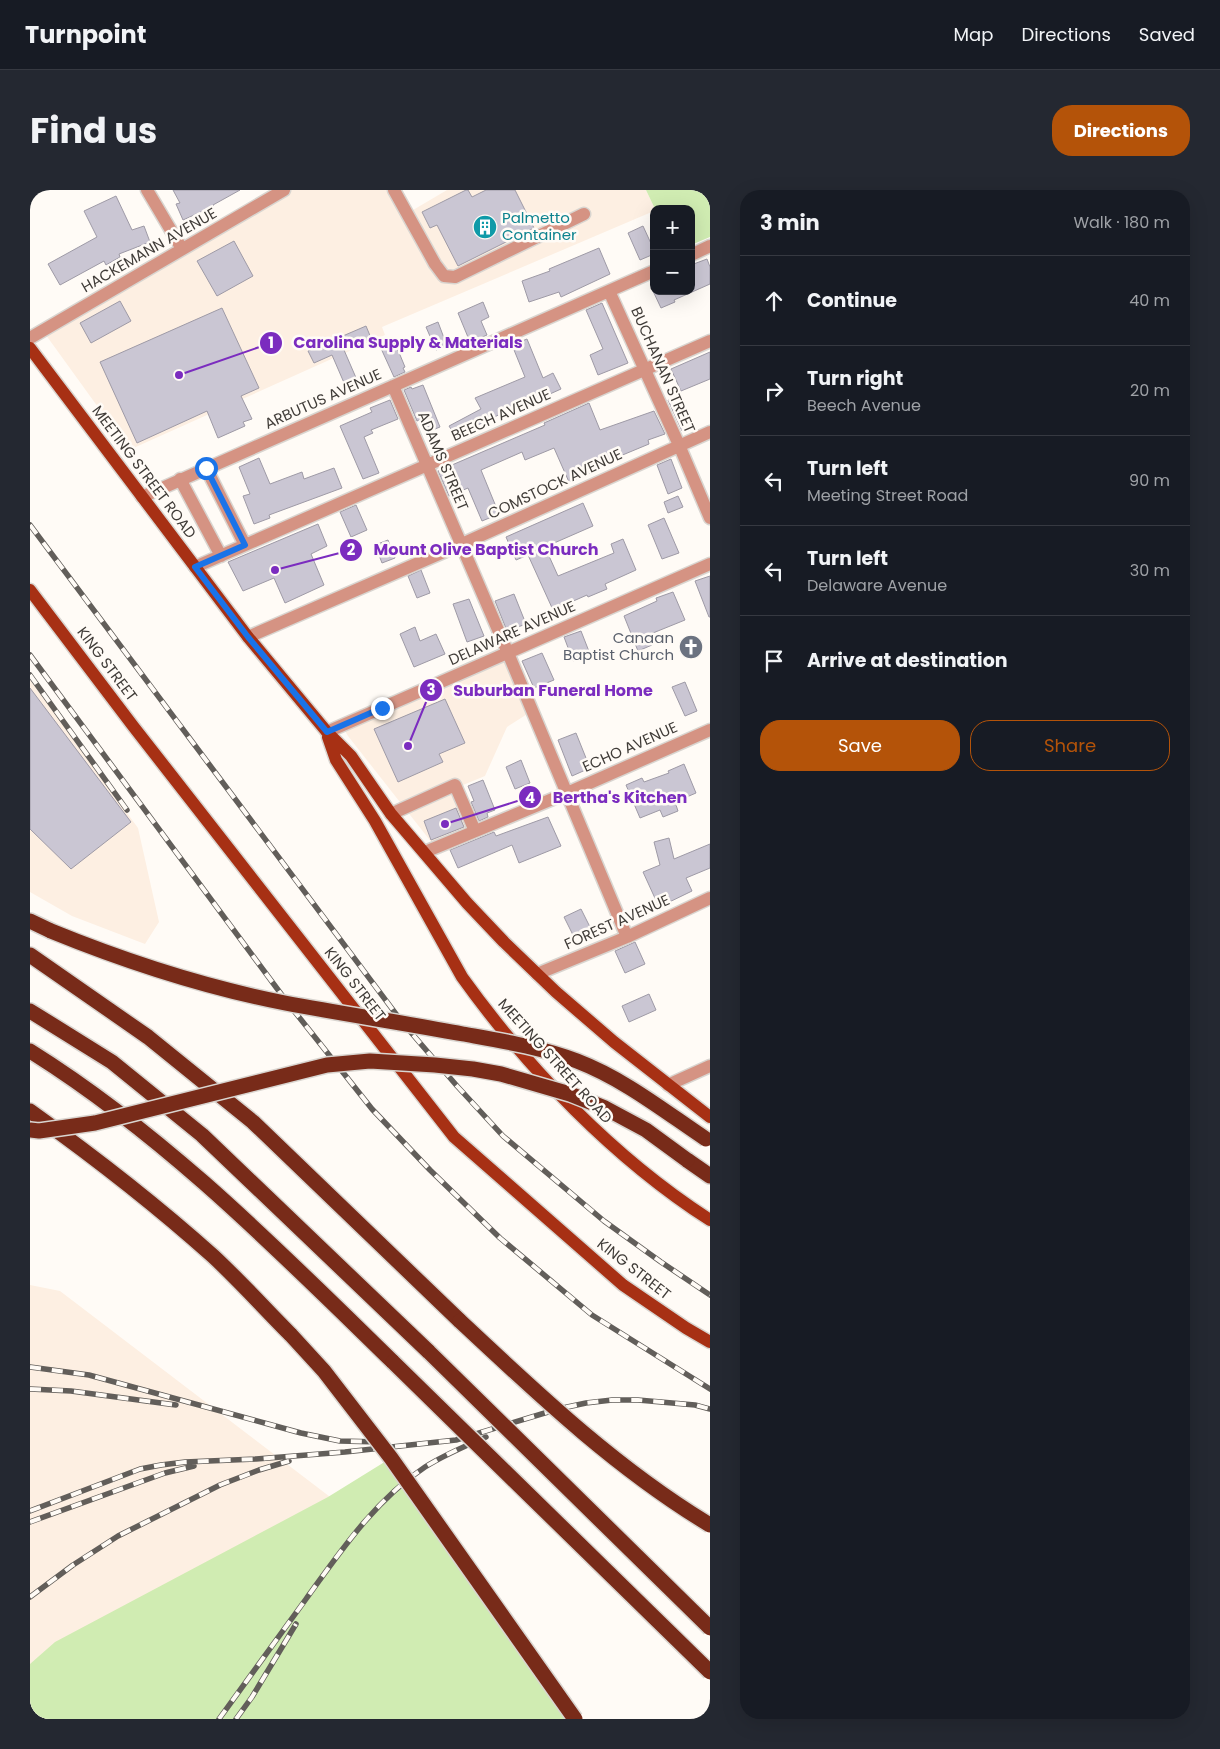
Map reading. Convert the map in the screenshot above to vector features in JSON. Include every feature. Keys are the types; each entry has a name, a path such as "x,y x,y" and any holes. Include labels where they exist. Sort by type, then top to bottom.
{"highway":[{"path":"30,921 115,956 227,991 505,1042 545,1051 577,1061 621,1082 708,1141"},
{"path":"30,956 148,1036 253,1122 460,1321 597,1446 651,1486 710,1525"},
{"path":"30,1011 112,1062 202,1135 428,1352 710,1628"},
{"path":"30,1052 68,1075 166,1150 269,1241 710,1672"},
{"path":"30,1130 95,1123 327,1065 370,1061 435,1064 501,1074 570,1094 605,1108 646,1130 710,1176"},
{"path":"30,1111 76,1143 213,1257 324,1371 391,1458 576,1719"}],"main road":[{"name":"MEETING STREET ROAD","path":"30,348 36,364 142,497 248,637 327,732 351,756 391,814 467,903 537,974 614,1042 710,1118"},
{"name":"KING STREET","path":"30,590 454,1137 623,1285 710,1342"},
{"name":"MEETING STREET ROAD","path":"327,732 336,760 375,821 462,978 479,1001 538,1071 605,1140 658,1183 710,1220"}],"street":[{"path":"147,190 182,249"},
{"name":"HACKEMANN AVENUE","path":"30,338 284,190"},
{"path":"394,190 435,264 444,276 455,277 584,214"},
{"path":"695,253 710,246"},
{"name":"ARBUTUS AVENUE","path":"142,497 650,273"},
{"name":"BUCHANAN STREET","path":"609,291 710,518"},
{"name":"BEECH AVENUE","path":"195,567 710,341"},
{"name":"ADAMS STREET","path":"393,386 462,544 627,937"},
{"name":"COMSTOCK AVENUE","path":"248,637 462,544 710,432"},
{"path":"206,468 245,545"},
{"path":"180,480 222,556"},
{"name":"DELAWARE AVENUE","path":"327,732 710,564"},
{"name":"ECHO AVENUE","path":"424,852 710,730"},
{"path":"391,814 454,784 475,831"},
{"name":"FOREST AVENUE","path":"537,974 627,937 710,898"},
{"path":"668,1085 710,1066"}],"shaded area":[{"path":"284,190 394,190 408,213 447,190 646,190 653,205 650,205 650,213 382,327 385,335 129,450 43,331"},
{"path":"508,653 532,711 507,727 485,776 463,785 479,830 436,848 342,726"},
{"path":"30,680 138,828 159,922 145,944 72,916 30,892"},
{"path":"30,1285 60,1291 544,1660 506,1719 30,1719"}],"green space":[{"path":"646,190 710,190 710,237 695,243 695,205 653,205"},
{"path":"391,1458 575,1719 30,1719 30,1664 55,1642 328,1497"}],"building":[{"path":"173,190 240,190 214,206 183,220 176,204 180,203"},
{"name":"Palmetto Container","path":"468,190 472,197 486,190 515,190 534,228 458,266 437,225 430,228 422,212"},
{"path":"116,196 132,230 144,226 150,242 119,254 120,257 106,265 104,261 60,285 48,264 97,237 84,211"},
{"path":"643,226 650,241 650,256 640,260 628,233"},
{"path":"234,241 253,276 217,296 197,261"},
{"path":"599,248 610,274 561,297 559,292 529,302 522,281 550,271 549,269"},
{"path":"707,259 710,267 710,284 695,291 695,264"},
{"path":"655,295 685,295 674,300 675,302 661,308"},
{"path":"120,301 131,321 91,343 80,323"},
{"path":"483,302 489,317 481,321 487,335 470,342 458,313"},
{"path":"602,303 628,363 598,375 590,355 603,349 586,310"},
{"path":"222,308 259,388 241,396 252,419 243,422 245,426 218,438 207,411 137,443 100,362"},
{"path":"438,322 447,346 436,350 426,327"},
{"path":"366,326 371,338 344,350 360,387 348,392 332,355 314,363 308,351"},
{"path":"393,338 405,367 403,368 405,372 394,377 379,344"},
{"path":"527,339 543,378 553,373 561,389 513,408 455,436 449,426 481,409 475,398 525,377 512,345"},
{"path":"710,352 710,379 681,391 671,369"},
{"path":"423,385 440,427 430,431 424,418 417,421 404,390"},
{"path":"680,395 693,426 682,431 668,400"},
{"path":"390,400 398,419 371,430 373,433 364,437 379,473 363,479 340,426 372,412 370,408"},
{"path":"589,403 600,430 654,411 665,434 648,440 649,444 596,466 598,470 569,482 554,448 525,460 522,452 481,470 499,514 482,521 468,488 449,496 438,471 545,425 544,423"},
{"path":"259,458 270,484 302,472 304,479 334,468 342,488 269,515 270,518 254,524 243,496 250,494 239,467"},
{"path":"671,459 682,488 668,494 657,465"},
{"path":"678,496 683,507 668,513 664,502"},
{"path":"583,503 593,526 545,547 558,576 614,553 611,544 623,539 636,570 605,584 607,589 588,597 587,595 553,610 528,555 516,560 506,537"},
{"path":"356,505 367,530 351,537 340,512"},
{"path":"664,518 679,553 662,559 648,525"},
{"path":"318,524 327,546 311,554 324,585 285,603 274,578 243,591 228,562"},
{"path":"388,540 395,558 382,563 375,545"},
{"path":"421,570 430,593 417,598 408,576"},
{"path":"710,576 710,617 709,617 695,581"},
{"path":"673,592 685,620 648,635 652,645 638,651 624,616 657,601 656,598"},
{"path":"514,594 526,624 507,631 495,601"},
{"path":"469,599 484,636 467,642 453,604"},
{"path":"415,627 420,641 436,634 445,654 414,667 400,634"},
{"path":"581,631 590,654 573,661 564,637"},
{"path":"542,653 554,680 534,688 522,661"},
{"path":"685,682 697,711 685,716 672,687"},
{"path":"30,688 131,822 71,869 30,829"},
{"path":"445,699 465,743 439,754 443,762 398,782 374,729"},
{"path":"576,733 590,768 572,776 558,740"},
{"path":"521,760 530,783 515,789 506,767"},
{"path":"684,764 696,793 675,802 678,811 663,817 660,810 640,818 626,785 642,778 644,782 669,773 668,771"},
{"path":"483,780 495,810 487,813 488,817 479,821 471,802 474,801 468,786"},
{"path":"456,808 464,827 431,840 424,821"},
{"path":"548,817 561,846 519,863 512,845 458,868 450,850 494,832 496,836"},
{"path":"669,838 674,859 710,844 710,868 686,878 692,891 659,907 643,872 660,865 654,842"},
{"path":"581,909 591,929 574,937 564,917"},
{"path":"635,942 645,964 625,973 615,951"},
{"path":"649,994 656,1010 629,1022 622,1006"}],"railway":[{"path":"30,525 402,1022 457,1086 503,1136 604,1221 710,1295"},
{"path":"30,655 287,1002 372,1109 430,1170 500,1238 592,1315 710,1389"},
{"path":"30,675 127,810"},
{"path":"30,1367 89,1375 301,1433 340,1441 381,1442"},
{"path":"30,1389 71,1391 176,1405"},
{"path":"30,1511 140,1469 161,1465 345,1452 456,1440 558,1409 612,1400 638,1400 695,1405 710,1409"},
{"path":"219,1719 332,1563 374,1511 407,1480 425,1467 486,1437"},
{"path":"30,1597 73,1565 118,1536 220,1485 289,1461"},
{"path":"30,1522 165,1473 194,1466"},
{"path":"236,1719 252,1697 296,1624"}],"place":[{"name":"Palmetto Container","path":"485,227"},
{"name":"Carolina Supply & Materials","path":"179,375"},
{"name":"Mount Olive Baptist Church","path":"275,570"},
{"name":"Canaan Baptist Church","path":"691,647"},
{"name":"Suburban Funeral Home","path":"408,746"},
{"name":"Bertha's Kitchen","path":"445,824"}],"route":[{"path":"206,468 245,545 195,567 248,637 327,732 382,708"}]}
